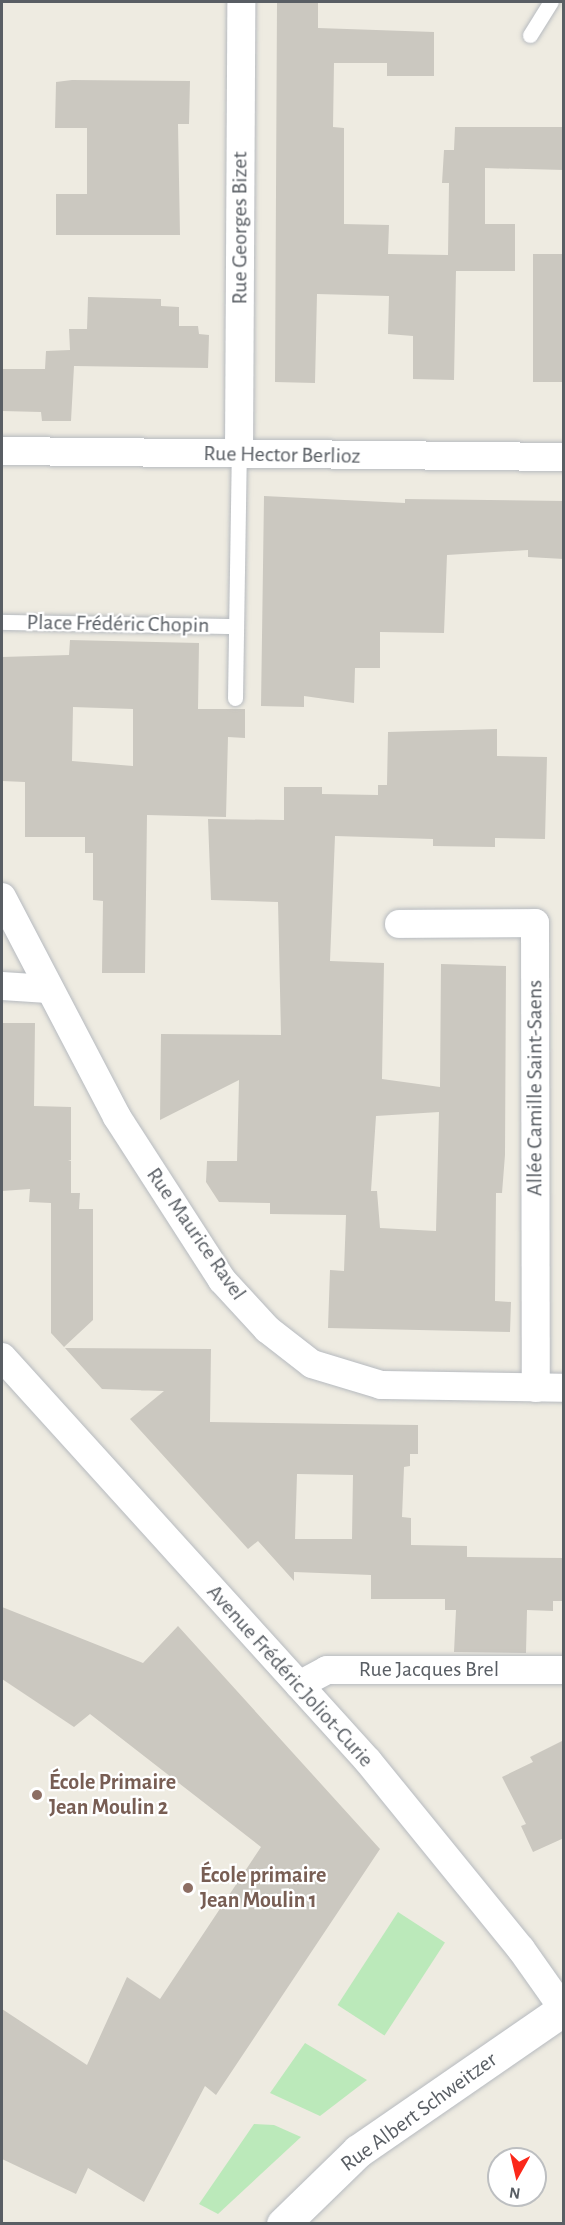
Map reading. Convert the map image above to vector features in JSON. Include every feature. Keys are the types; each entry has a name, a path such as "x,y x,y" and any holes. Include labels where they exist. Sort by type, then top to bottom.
{"street":[{"name":"Rue Georges Bizet","path":"239,454 241,2"},
{"name":"Rue Hector Berlioz","path":"2,451 564,457"},
{"name":"Rue Maurice Ravel","path":"2,897 48,989 117,1117 222,1280 267,1329 312,1364 381,1385 550,1388"},
{"name":"Allée Camille Saint-Saens","path":"399,924 535,923 550,1388"},
{"path":"2,986 48,989"},
{"name":"Avenue Frédéric Joliot-Curie","path":"2,1357 368,1761 521,1949 563,2009"},
{"name":"Rue Jacques Brel","path":"299,1685 327,1670 564,1670"},
{"name":"Rue Albert Schweitzer","path":"283,2223 358,2151 563,2009"}],"lane":[{"path":"530,35 551,2"},
{"name":"Place Frédéric Chopin","path":"234,698 239,454"},
{"name":"Place Frédéric Chopin","path":"2,622 234,626"}],"green space":[{"path":"398,1912 445,1942 385,2036 338,2005"},
{"path":"305,2043 367,2080 320,2116 270,2093"},
{"path":"254,2124 274,2125 301,2137 218,2214 199,2204"}],"building":[{"path":"277,2 318,2 318,28 434,32 434,76 387,76 387,63 334,63 333,127 344,128 344,224 389,225 388,254 448,255 449,183 442,183 444,150 454,150 455,127 564,127 564,170 485,168 485,224 515,224 515,271 456,271 454,380 413,379 413,336 388,334 389,296 317,294 315,383 275,382"},
{"path":"72,80 190,81 189,124 178,124 180,235 56,235 56,194 87,194 87,128 55,128 56,82"},
{"path":"533,254 564,254 564,382 533,382"},
{"path":"88,297 161,299 161,306 179,307 179,326 198,326 199,334 209,335 208,368 74,366 71,421 42,421 41,412 2,411 2,369 45,369 46,351 70,350 69,329 87,329"},
{"path":"264,496 405,503 405,499 564,501 564,559 528,557 528,550 447,555 444,633 380,632 380,668 355,668 354,703 304,696 304,707 261,706"},
{"path":"70,640 199,643 198,709 245,709 245,738 228,737 226,817 147,815 145,973 102,973 103,901 93,900 93,853 85,853 85,837 25,837 25,782 2,781 2,657 69,655","holes":["73,707 133,709 133,766 72,761"]},
{"path":"497,729 497,756 547,757 545,839 495,838 495,847 433,846 433,839 335,836 330,961 384,963 382,1079 440,1087 441,964 506,966 505,1155 502,1193 496,1193 495,1301 511,1302 510,1332 328,1328 330,1270 344,1271 346,1215 270,1214 270,1203 219,1202 206,1182 207,1161 237,1161 239,1080 160,1120 161,1034 281,1035 278,902 211,900 208,819 284,820 284,787 322,787 322,794 378,795 378,785 387,785 388,732","holes":["439,1112 436,1231 380,1228 377,1191 371,1191 376,1116"]},
{"path":"2,1023 35,1023 34,1106 71,1107 71,1160 68,1161 71,1161 71,1193 80,1193 79,1209 93,1209 93,1320 64,1347 51,1333 51,1203 29,1202 30,1189 2,1191"},
{"path":"65,1348 211,1349 210,1422 418,1425 418,1454 410,1454 410,1466 404,1467 402,1517 411,1518 411,1545 467,1546 467,1557 564,1558 564,1601 553,1601 553,1611 527,1610 526,1653 454,1652 456,1610 445,1610 445,1599 371,1599 371,1575 294,1572 294,1581 258,1541 248,1549 130,1419 164,1391 102,1389","holes":["297,1474 353,1475 352,1539 295,1539"]},
{"name":"École primaire Jean Moulin 1","path":"2,1607 143,1663 178,1626 380,1849 216,2095 205,2086 144,2202 88,2168 76,2194 2,2159 2,2009 87,2065 127,1977 160,1999 261,1847 90,1714 74,1727 2,1679"},
{"path":"564,1740 564,1838 533,1852 521,1826 526,1824 502,1777 533,1762 530,1757"}],"place":[{"name":"École Primaire Jean Moulin 2","path":"37,1795"},
{"name":"École primaire Jean Moulin 1","path":"188,1888"}]}
